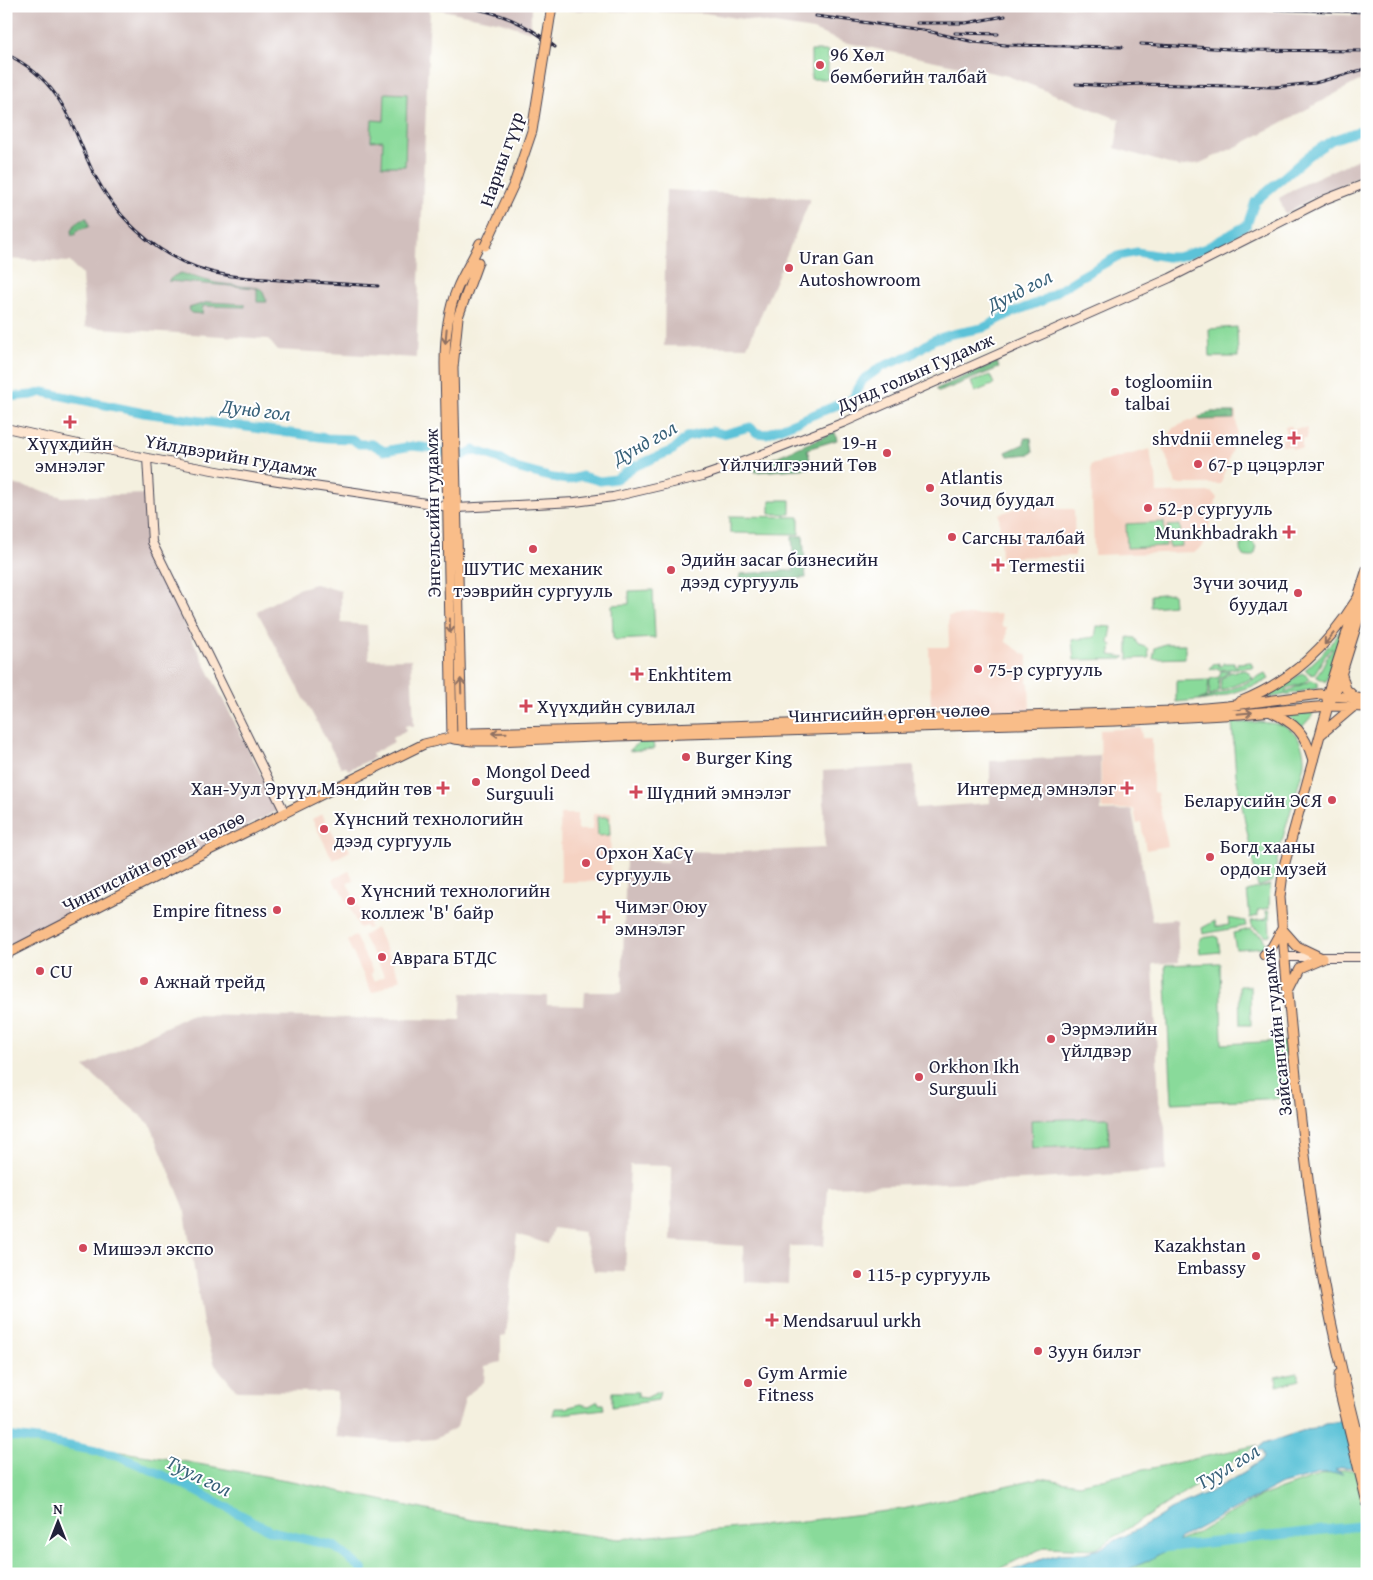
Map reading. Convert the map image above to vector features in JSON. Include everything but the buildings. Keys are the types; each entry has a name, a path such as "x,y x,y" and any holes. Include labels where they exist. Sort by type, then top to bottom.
{"main road":[{"name":"Нарны гүүр","path":"458,317 482,244 508,183 526,129 547,6"},
{"name":"Нарны гүүр","path":"457,289 514,184 532,131 552,6"},
{"name":"Дунд голын Гудамж","path":"452,508 566,502 613,497 703,476 729,467 854,418 1170,278 1215,257 1326,199 1367,183"},
{"name":"Энгельсийн гудамж","path":"457,289 449,316 446,335 462,738"},
{"name":"Энгельсийн гудамж","path":"450,434 453,368 458,317"},
{"name":"Yйлдвэрийн гудамж","path":"6,428 147,458 259,478 372,494 452,508"},
{"path":"147,458 152,542 285,813"},
{"name":"Энгельсийн гудамж","path":"452,508 452,738"},
{"path":"1330,695 1367,569"},
{"path":"1330,695 1342,671 1367,592"},
{"path":"1227,706 1268,689 1308,660 1328,639 1357,599"},
{"path":"1342,671 1342,681 1346,689 1367,707"},
{"name":"Чингисийн өргөн чөлөө","path":"921,723 1172,711 1330,695 1359,701"},
{"name":"Зайсангийн гудамж","path":"1330,695 1280,883 1282,929 1300,1106 1318,1251 1367,1503"},
{"path":"1320,736 1359,701"},
{"name":"Чингисийн өргөн чөлөө","path":"6,954 424,744 452,738 462,738 472,733 921,723 1116,721 1269,711 1328,706 1359,701"},
{"path":"451,706 461,706"},
{"path":"1269,711 1291,722 1299,729 1306,740 1313,760"},
{"path":"1264,955 1272,947 1282,929 1297,946 1322,958"},
{"path":"1285,957 1367,957"},
{"path":"1289,990 1299,968 1322,958"},
{"name":"Зайсангийн гудамж","path":"1346,1402 1367,1471"}],"shaded area":[{"path":"6,6 531,6 531,32 501,22 430,9 416,358 277,350 268,339 85,327 82,275 70,262 6,259"},
{"path":"546,6 1001,6 1258,10 1367,16 1367,79 1357,82 1240,145 1200,163 1179,167 1115,148 1120,120 1008,76 843,42 813,30 705,13 562,10 559,7"},
{"path":"1367,155 1367,173 1314,197 1285,214 1279,198 1309,181"},
{"path":"666,190 811,198 747,347 664,346"},
{"name":"67-р цэцэрлэг","path":"1210,412 1236,412 1237,432 1221,484 1176,484 1162,445 1173,428"},
{"name":"shvdnii emneleg","path":"1285,426 1292,426 1292,429 1307,428 1307,439 1302,439 1302,449 1282,446"},
{"path":"1150,449 1156,475 1157,493 1212,492 1217,498 1203,546 1195,552 1094,555 1091,465"},
{"path":"6,483 37,489 62,497 145,494 146,548 279,810 6,947"},
{"path":"1046,498 1054,501 1055,509 1074,509 1075,556 1001,557 999,514"},
{"path":"315,584 341,591 341,623 367,625 369,660 411,659 414,727 405,726 406,731 392,738 394,742 372,754 374,758 348,770 346,766 341,767 257,611 298,589"},
{"name":"75-р сургууль","path":"1001,614 1002,627 1007,627 1006,642 1027,656 1030,711 958,711 931,705 929,647 949,647 948,616"},
{"name":"Интермед эмнэлэг","path":"1141,728 1142,738 1152,738 1153,792 1157,793 1168,846 1146,850 1141,823 1137,824 1134,809 1104,809 1102,807 1100,730"},
{"path":"1100,756 1101,811 1132,810 1152,921 1177,920 1179,962 1153,964 1159,1101 1165,1127 1166,1171 1024,1180 828,1187 824,1246 790,1246 788,1284 744,1282 743,1246 671,1241 672,1166 630,1165 625,1272 594,1271 583,1232 553,1228 548,1244 517,1234 506,1335 501,1336 501,1362 485,1366 484,1382 466,1396 457,1427 435,1439 396,1442 336,1437 337,1392 237,1391 215,1365 203,1324 184,1207 150,1124 84,1067 190,1015 460,1020 462,993 547,996 547,1005 584,1006 585,992 622,992 626,860 667,862 669,851 739,852 825,848 823,771 914,766 916,808 990,803 990,761"},
{"name":"Орхон ХаСү сургууль","path":"611,813 610,881 561,882 560,814 577,814 577,830 592,830 593,814"},
{"name":"Хүнсний технологийн дээд сургууль","path":"322,814 338,843 345,840 350,851 333,860 312,819"},
{"name":"Хүнсний технологийн коллеж 'B' байр","path":"349,871 354,880 347,883 363,916 369,914 373,921 368,924 370,927 367,929 365,926 359,928 340,887 337,888 333,879"},
{"name":"Аврага БТДС","path":"376,928 401,979 372,993 347,941 355,936 373,972 371,974 375,981 385,976 363,936"}],"green space":[{"name":"96 Хөл бөмбөгийн талбай","path":"811,51 828,51 828,79 811,79"},
{"path":"385,93 407,94 405,166 382,166 383,140 371,141 372,120 384,121"},
{"path":"87,218 89,227 78,230 75,235 71,235 76,224"},
{"path":"181,273 215,283 258,288 262,290 267,302 257,302 257,288 168,281"},
{"path":"208,302 245,304 245,307 203,306 202,314 191,313 189,308"},
{"path":"1237,327 1238,357 1210,357 1209,329"},
{"path":"997,362 999,368 939,392 936,389"},
{"path":"990,375 994,384 975,392 971,382"},
{"path":"1210,412 1234,412 1234,419 1200,420 1198,418"},
{"path":"835,432 837,440 807,449 812,468 755,472 757,465"},
{"path":"1025,438 1031,438 1033,452 1030,454 1008,456 1006,452 1024,444"},
{"path":"770,500 790,500 790,514 770,514"},
{"path":"730,516 799,517 799,534 730,533"},
{"path":"1164,522 1166,546 1127,548 1126,524"},
{"path":"1180,525 1182,546 1169,547 1168,526"},
{"path":"792,536 803,536 806,578 739,581 740,574 794,570"},
{"path":"1248,541 1256,549 1248,557 1240,549"},
{"path":"653,590 655,638 616,640 613,638 612,605 629,604 629,591"},
{"path":"1173,593 1174,605 1151,607 1151,595"},
{"path":"1097,626 1112,627 1109,643 1112,646 1110,655 1125,657 1123,659 1074,660 1072,640 1095,637"},
{"path":"1342,629 1326,682 1316,677 1316,675 1332,648 1313,675 1305,670 1321,655"},
{"path":"1128,637 1135,638 1139,645 1148,648 1149,658 1128,659"},
{"path":"1165,644 1185,644 1185,658 1153,659 1155,648"},
{"path":"1251,662 1253,667 1210,669 1213,664 1219,663 1219,666 1222,666 1223,663 1234,663 1234,666 1237,666 1238,663"},
{"path":"1246,670 1253,678 1220,691 1221,679 1231,672"},
{"path":"1221,671 1230,671 1219,679 1218,692 1209,696 1210,679 1219,677"},
{"path":"1265,673 1269,679 1264,682 1217,698 1199,701 1242,685"},
{"path":"1302,673 1310,678 1302,684 1287,688 1285,692 1312,680 1318,683 1318,688 1269,698 1270,695"},
{"path":"1209,680 1207,697 1198,700 1176,702 1176,681"},
{"path":"1313,712 1312,716 1302,727 1287,715"},
{"path":"1232,723 1274,723 1289,728 1301,744 1304,763 1279,851 1273,881 1258,887 1236,775"},
{"path":"639,742 653,742 654,749 629,751"},
{"path":"597,817 609,817 610,835 598,836"},
{"path":"1270,885 1269,908 1258,910 1258,916 1250,918 1247,891"},
{"path":"1266,911 1269,911 1270,935 1266,936 1252,926 1251,921 1267,919"},
{"path":"1228,918 1245,921 1246,926 1203,934 1202,928 1215,921 1216,927 1229,925"},
{"path":"1250,929 1263,937 1266,947 1236,949 1233,933"},
{"path":"1215,936 1218,938 1220,952 1200,954 1199,942 1202,938"},
{"path":"1220,963 1222,1044 1284,1041 1287,1098 1172,1103 1165,965"},
{"path":"1239,986 1250,986 1251,1025 1240,1025"},
{"path":"1108,1118 1109,1145 1032,1148 1031,1120"},
{"path":"1297,1372 1300,1380 1277,1386 1276,1377"},
{"path":"660,1391 658,1400 612,1407 612,1392 638,1392 638,1397 646,1398"},
{"path":"598,1401 599,1404 603,1404 604,1409 553,1415 555,1408 566,1408 580,1404 589,1406"},
{"path":"6,1435 176,1460 297,1482 473,1520 619,1539 770,1525 903,1509 1040,1478 1079,1484 1258,1445 1096,1549 1045,1547 988,1574 6,1574"},
{"path":"1345,1469 1367,1472 1367,1574 1108,1574 1199,1532 1259,1497 1309,1479"}],"water":[{"name":"Туул гол","path":"1347,1420 1357,1460 1349,1461 1358,1463 1359,1468 1342,1467 1335,1470 1343,1473 1319,1474 1279,1485 1180,1538 1176,1544 1148,1561 1116,1574 1004,1574 1060,1554 1084,1553 1099,1549 1148,1524 1170,1510 1206,1494 1244,1473 1264,1458 1262,1451 1256,1450 1263,1444 1326,1424"}],"waterway":[{"name":"Дунд гол","path":"6,397 43,392 144,413 327,438 352,439 359,444 372,444 384,451 412,446 431,448 458,458 474,450 498,458 516,468 553,478 568,480 582,476 600,481 616,479 633,467 673,450 687,437 712,431 723,434 750,427 757,433 766,434 852,399 863,380 881,367 911,355 933,340 983,328 1009,314 1042,301 1118,256 1137,252 1178,257 1206,248 1247,225 1255,202 1308,156 1332,140 1367,128"},
{"name":"Туул гол","path":"6,1436 117,1455 185,1485 271,1531 334,1546 363,1570 364,1574"},
{"name":"Туул гол","path":"1161,1548 1359,1526 1367,1527"}],"railway":[{"path":"460,6 487,11 511,19 533,31 555,47"},
{"path":"1148,6 1367,12"},
{"path":"816,16 930,31"},
{"path":"916,23 966,23 1005,16"},
{"path":"923,30 974,42 1006,45 1122,47"},
{"path":"955,33 998,34"},
{"path":"1141,44 1248,50 1367,51"},
{"path":"6,54 23,63 48,85 66,112 87,159 108,197 121,215 136,230 171,256 190,265 228,276 378,286"},
{"path":"1103,86 1139,84 1274,87 1315,83 1365,69"},
{"path":"1076,84 1110,86"}],"place":[{"name":"96 Хөл бөмбөгийн талбай","path":"820,65"},
{"name":"Uran Gan Autoshowroom","path":"789,268"},
{"name":"togloomiin talbai","path":"1115,392"},
{"name":"Хүүхдийн эмнэлэг","path":"70,422"},
{"name":"shvdnii emneleg","path":"1294,438"},
{"name":"19-н Үйлчилгээний Төв","path":"887,453"},
{"name":"67-р цэцэрлэг","path":"1198,464"},
{"name":"Atlantis Зочид буудал","path":"930,488"},
{"name":"52-р сургууль","path":"1148,508"},
{"name":"Munkhbadrakh","path":"1289,532"},
{"name":"Сагсны талбай","path":"952,537"},
{"name":"ШУТИС механик тээврийн сургууль","path":"533,549"},
{"name":"Termestii","path":"998,565"},
{"name":"Эдийн засаг бизнесийн дээд сургууль","path":"671,570"},
{"name":"Зүчи зочид буудал","path":"1298,593"},
{"name":"75-р сургууль","path":"978,669"},
{"name":"Enkhtitem","path":"637,674"},
{"name":"Хүүхдийн сувилал","path":"526,706"},
{"name":"Burger King","path":"686,757"},
{"name":"Mongol Deed Surguuli","path":"476,782"},
{"name":"Хан-Уул Эрүүл Мэндийн төв","path":"443,788"},
{"name":"Интермед эмнэлэг","path":"1127,788"},
{"name":"Шүдний эмнэлэг","path":"636,792"},
{"name":"Беларусийн ЭСЯ","path":"1332,800"},
{"name":"Хүнсний технологийн дээд сургууль","path":"324,829"},
{"name":"Богд хааны ордон музей","path":"1210,857"},
{"name":"Орхон ХаСү сургууль","path":"586,863"},
{"name":"Хүнсний технологийн коллеж 'B' байр","path":"351,901"},
{"name":"Empire fitness","path":"277,910"},
{"name":"Чимэг Оюу эмнэлэг","path":"604,917"},
{"name":"Аврага БТДС","path":"382,957"},
{"name":"CU","path":"40,971"},
{"name":"Ажнай трейд","path":"144,981"},
{"name":"Ээрмэлийн үйлдвэр","path":"1051,1039"},
{"name":"Orkhon Ikh Surguuli","path":"919,1077"},
{"name":"Мишээл экспо","path":"83,1248"},
{"name":"Kazakhstan Embassy","path":"1256,1256"},
{"name":"115-р сургууль","path":"857,1274"},
{"name":"Mendsaruul urkh","path":"772,1320"},
{"name":"Зуун билэг","path":"1038,1351"},
{"name":"Gym Armie Fitness","path":"748,1383"}]}
